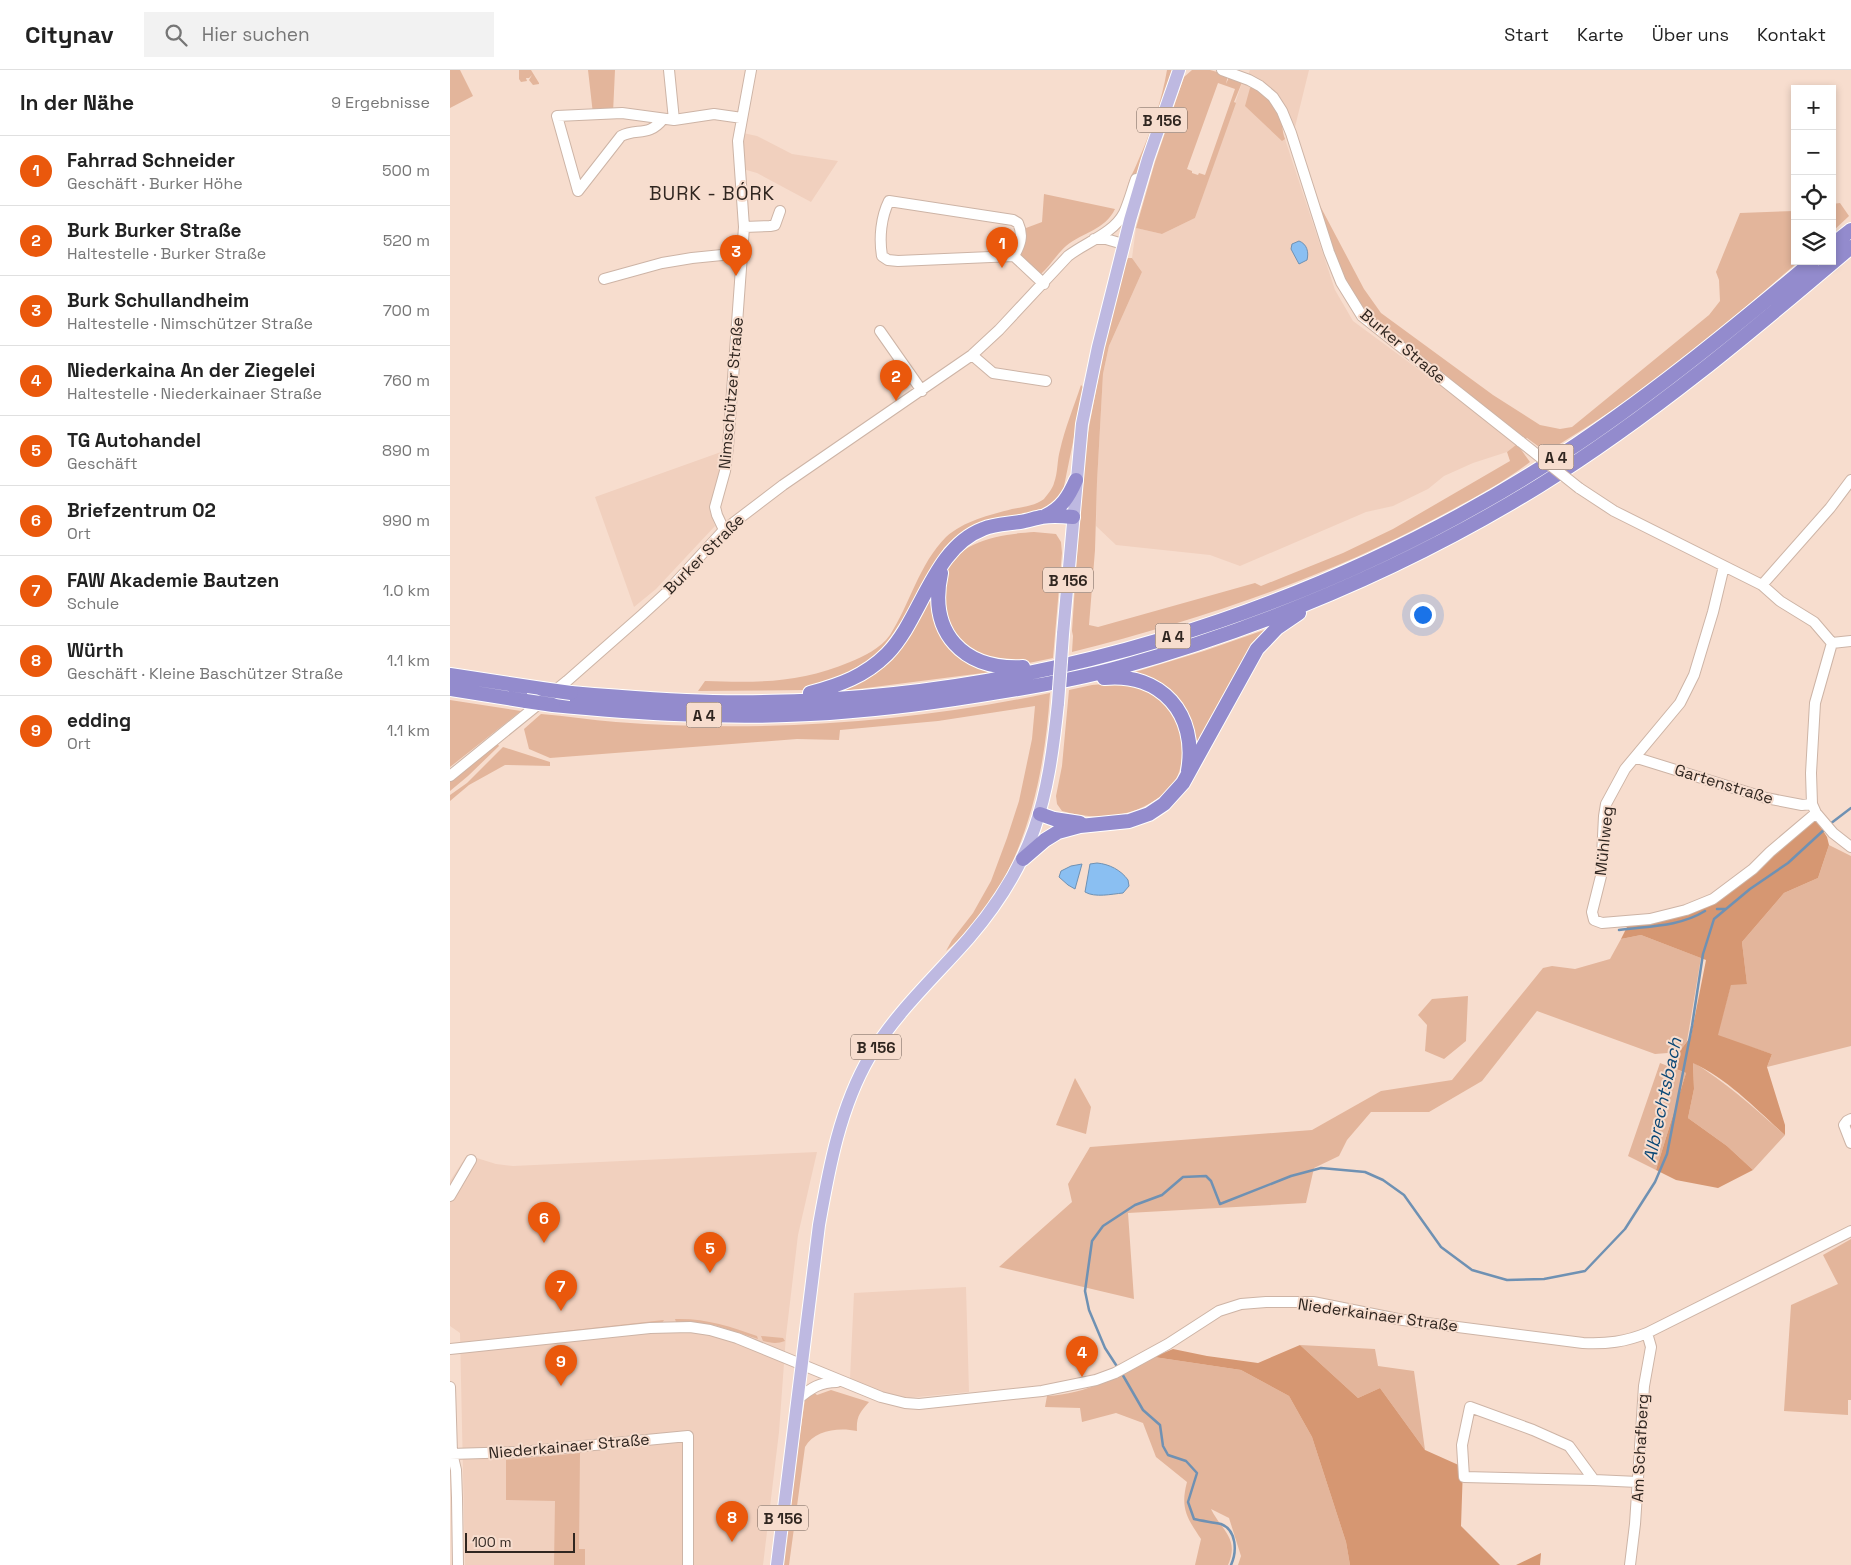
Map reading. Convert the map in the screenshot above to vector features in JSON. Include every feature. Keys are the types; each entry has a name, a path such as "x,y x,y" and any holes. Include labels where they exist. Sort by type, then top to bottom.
{"highway":[{"path":"1836,242 1851,230"},
{"name":"A 4","path":"450,689 553,705 642,713 681,715 810,714 924,704 1054,683 1119,667 1165,653 1240,629 1318,599 1438,542 1522,496 1648,411 1767,318 1851,247"},
{"name":"A 4","path":"450,675 571,693 647,699 716,702 783,701 865,696 932,689 1020,675 1173,636 1268,603 1357,567 1455,518 1568,450 1639,400 1758,307 1808,265"},
{"path":"1023,522 1044,516 1062,504 1076,480"},
{"path":"1044,516 1072,521"},
{"path":"783,701 839,685 861,675 879,661 901,637 928,587 957,546 976,532 990,526 1023,522 1072,521"},
{"path":"942,567 937,593 940,618 951,639 969,656 984,663 1008,668 1076,662"},
{"path":"1023,859 1045,840 1058,832 1093,824 1129,821 1149,814 1171,798 1187,774 1256,649 1277,628 1318,599"},
{"path":"1054,683 1121,677 1138,679 1160,690 1176,707 1186,729 1190,750 1187,774"},
{"path":"1040,814 1054,819 1093,824"}],"main road":[{"name":"B 156","path":"777,1565 818,1233 827,1179 850,1098 870,1057 895,1020 916,994 988,915 1005,891 1023,859 1040,814 1050,771 1058,703 1072,521 1085,407 1123,244 1148,159 1179,70"}],"street":[{"path":"669,70 673,94 674,120"},
{"name":"Nimschützer Straße","path":"724,530 716,507 725,471 728,447 744,227 738,149 751,70"},
{"name":"Burker Straße","path":"1222,70 1260,86 1273,97 1282,111 1340,282 1362,316 1579,488 1614,510 1762,585 1780,601 1814,622 1832,644"},
{"path":"663,119 653,129 648,131 620,136 578,191 557,116 622,114 674,120 714,114 742,118"},
{"name":"Burker Straße","path":"450,776 524,717 642,615 666,593 724,530 783,485 922,391 988,341 1044,284 1068,256 1108,230 1120,219 1136,180 1148,159"},
{"path":"1014,256 1020,246 1022,236 1018,223 1013,220 889,201 883,212 880,246 882,256 888,260 1014,256 1044,284"},
{"path":"744,227 770,226 775,224 780,211"},
{"path":"1093,239 1106,239 1123,244"},
{"path":"604,279 662,263 742,253"},
{"path":"880,331 922,391"},
{"path":"972,355 993,373 1046,381"},
{"path":"1762,585 1830,508 1851,480"},
{"name":"Mühlweg","path":"1724,566 1713,612 1690,682 1680,703 1625,769 1608,801 1604,816 1601,876 1592,912 1594,920 1602,923 1650,919 1686,910 1713,899 1753,869 1814,809"},
{"path":"1851,641 1832,644 1815,702 1811,772 1814,809 1833,833 1851,847"},
{"name":"Gartenstraße","path":"1637,758 1766,798 1814,809"},
{"path":"1851,1119 1844,1125 1851,1143"},
{"path":"450,1196 471,1160"},
{"name":"Niederkainaer Straße","path":"450,1349 650,1328 690,1327 710,1330 737,1338 881,1397 905,1403 919,1404 1042,1391 1096,1380 1115,1373 1168,1344 1219,1311 1241,1304 1313,1302 1403,1320 1583,1343 1603,1344 1629,1340 1647,1333 1851,1231"},
{"name":"Am Schafberg","path":"1630,1565 1635,1524 1644,1386 1651,1347 1647,1333"},
{"name":"Niederkainaer Straße","path":"798,1399 813,1386 826,1382 844,1383"},
{"path":"450,1387 451,1453 456,1480 458,1565"},
{"path":"1594,1480 1569,1446 1533,1430 1470,1407 1462,1445 1464,1477 1638,1482"},
{"name":"Niederkainaer Straße","path":"451,1453 521,1452 688,1436 688,1565"}],"shaded area":[{"path":"450,70 460,70 473,96 450,108"},
{"path":"519,70 531,70 539,84 533,85 529,80 532,75 526,78 527,81 521,82"},
{"path":"588,70 615,70 613,113 593,114"},
{"path":"1167,70 1173,70 1142,161 1127,197 1129,182 1156,116"},
{"path":"1192,70 1210,70 1228,75 1226,84 1230,75 1243,80 1195,218 1162,234 1136,228 1155,162 1184,77","holes":["1218,83 1235,89 1205,175 1192,173 1192,171 1187,169"]},
{"path":"1250,70 1309,70 1294,131 1248,75"},
{"path":"1243,80 1262,92 1281,119 1282,130 1335,290 1353,321 1517,444 1507,452 1473,463 1444,476 1428,489 1393,506 1366,512 1240,566 1210,555 1116,545 1096,526 1103,374 1109,346 1142,272 1132,258 1136,228 1162,234 1195,218"},
{"path":"1254,87 1270,101 1279,113 1285,139 1282,141 1245,106 1250,88"},
{"path":"743,133 757,136 792,154 838,161 811,202 757,173 743,169"},
{"path":"1308,183 1364,289 1381,313 1493,395 1540,425 1560,429 1572,427 1709,315 1720,301 1719,280 1716,272 1740,213 1791,211 1791,265 1794,265 1677,363 1613,410 1546,452 1527,438 1521,441 1363,315 1349,296"},
{"path":"1044,194 1115,209 1106,222 1066,246 1040,275 1020,254 1025,242 1026,228 1042,222"},
{"path":"1840,203 1849,216 1836,228 1836,220 1836,204"},
{"path":"1128,258 1132,258 1142,272 1109,346 1103,374 1095,550 1089,625 1098,627 1255,583 1261,586 1343,553 1393,529 1510,461 1507,452 1517,444 1530,462 1498,484 1396,539 1306,578 1214,612 1072,652 1082,478 1087,438 1105,342 1122,271"},
{"path":"1081,385 1084,388 1062,496 1050,510 965,532 953,540 944,548 938,558 896,637 864,668 807,690 698,691 705,681 743,682 779,680 814,674 832,669 872,652 890,635 929,559 946,537 953,531 977,519 1033,505 1047,496 1055,479 1062,442"},
{"path":"721,452 721,465 710,512 715,526 656,589 634,607 595,497"},
{"path":"1034,532 1056,534 1061,542 1062,553 1053,658 1024,664 970,654 941,611 944,580 950,564 959,554 982,541 995,537"},
{"path":"931,587 938,622 991,672 843,691 864,678"},
{"path":"1280,623 1194,761 1185,710 1132,673 1204,651 1270,628 1269,625"},
{"path":"1114,683 1133,685 1144,689 1163,701 1170,710 1180,730 1182,741 1182,760 1179,773 1166,791 1140,809 1109,816 1077,815 1062,811 1057,804 1056,796 1062,766 1069,690"},
{"path":"1050,693 1042,763 1024,833 1010,866 993,897 972,926 946,951 973,913 991,881 1007,838 1019,801 1032,739 1035,706 938,721 840,730 839,740 797,739 550,758 529,749 524,729 541,714 616,722 671,725 780,726 834,723 942,712"},
{"path":"450,700 521,711 450,767"},
{"path":"497,743 499,746 450,791 450,781"},
{"path":"503,747 550,762 550,766 505,765 469,785 450,801 450,795 467,783"},
{"path":"1815,818 1827,837 1829,845 1818,878 1784,893 1742,942 1747,984 1731,985 1718,1035 1772,1054 1767,1067 1785,1125 1785,1135 1730,1086 1693,1063 1694,1089 1688,1118 1727,1146 1753,1170 1718,1188 1676,1180 1656,1170 1686,1073 1669,1066 1691,1036 1706,960 1641,935 1621,939 1630,921 1700,905"},
{"path":"1829,845 1851,856 1851,1046 1767,1067 1772,1054 1717,1036 1731,984 1747,984 1742,942 1784,893 1818,878"},
{"path":"1641,935 1701,958 1687,1041 1680,1052 1655,1054 1537,1011 1482,1081 1429,1112 1371,1112 1347,1140 1339,1156 1314,1168 1306,1203 1128,1213 1134,1299 999,1267 1072,1202 1068,1184 1090,1147 1312,1130 1381,1091 1452,1080 1543,968 1552,966 1575,969 1610,959 1621,939"},
{"path":"1468,996 1466,1041 1444,1059 1425,1051 1427,1025 1418,1015 1432,999"},
{"path":"1693,1062 1729,1087 1785,1135 1753,1170 1727,1146 1688,1118 1694,1089"},
{"path":"1660,1063 1686,1073 1656,1170 1628,1156"},
{"path":"1075,1078 1091,1107 1086,1134 1056,1125"},
{"path":"817,1152 798,1235 786,1336 779,1432 763,1565 465,1565 460,1333 450,1326 450,1181 467,1155 496,1164 513,1166"},
{"path":"1851,1239 1851,1400 1848,1400 1848,1415 1784,1411 1791,1305 1838,1284 1823,1255"},
{"path":"966,1287 969,1392 908,1398 889,1395 850,1379 854,1293"},
{"path":"675,1319 717,1323 757,1336 758,1339 714,1325 676,1322"},
{"path":"664,1320 662,1323 536,1335 537,1334"},
{"path":"761,1336 783,1338 785,1341 777,1343 766,1342 763,1341"},
{"path":"1300,1345 1375,1349 1378,1366 1414,1371 1425,1450 1380,1388 1358,1398"},
{"path":"1300,1345 1358,1398 1380,1388 1425,1450 1463,1467 1461,1526 1500,1565 1350,1565 1346,1542 1312,1437 1289,1396 1241,1370 1154,1357 1173,1349 1258,1363"},
{"path":"1154,1357 1241,1370 1289,1396 1312,1437 1346,1542 1350,1565 1238,1565 1241,1556 1229,1518 1211,1509 1231,1541 1231,1556 1228,1565 1195,1565 1201,1539 1186,1512 1184,1499 1187,1482 1156,1457 1143,1423 1116,1413 1082,1422 1080,1408 1045,1407 1047,1396 1061,1395 1089,1388"},
{"path":"831,1390 869,1402 859,1415 857,1431 843,1429 821,1433 809,1441 805,1447 789,1565 781,1565 805,1399 812,1391 817,1395"},
{"path":"580,1453 579,1549 585,1549 585,1565 554,1565 555,1501 506,1500 506,1460"},
{"path":"1541,1553 1540,1565 1516,1565"}],"water":[{"path":"1299,241 1306,246 1308,254 1307,260 1299,264 1291,249 1292,244"},
{"path":"1097,863 1114,868 1125,876 1129,886 1123,893 1099,895 1085,892 1090,864"},
{"path":"1082,864 1075,889 1059,877 1061,871 1071,866"}],"waterway":[{"name":"Albrechtsbach","path":"1830,824 1851,808"},
{"name":"Albrechtsbach","path":"1118,1368 1105,1348 1089,1310 1085,1291 1092,1241 1103,1226 1135,1205 1162,1195 1183,1177 1206,1176 1211,1181 1220,1204 1291,1176 1321,1168 1365,1172 1383,1180 1404,1195 1441,1247 1472,1270 1507,1280 1544,1279 1585,1271 1625,1229 1655,1182 1667,1154 1692,1026 1703,954 1714,919 1750,889 1788,863 1826,828"},
{"name":"Albrechtsbach","path":"1717,909 1725,909"},
{"path":"1619,930 1674,923 1705,911"},
{"name":"Albrechtsbach","path":"1121,1372 1143,1410 1160,1425 1163,1446 1168,1455 1186,1461 1197,1473 1188,1502 1194,1519 1221,1524 1233,1536 1235,1548 1231,1565"}],"place":[{"name":"Fahrrad Schneider","path":"1002,268"},
{"name":"Burk Schullandheim","path":"736,276"},
{"name":"Burk Burker Straße","path":"896,401"},
{"name":"Briefzentrum 02","path":"544,1243"},
{"name":"TG Autohandel","path":"710,1273"},
{"name":"FAW Akademie Bautzen","path":"561,1311"},
{"name":"Niederkaina An der Ziegelei","path":"1082,1377"},
{"name":"edding","path":"561,1386"},
{"name":"Würth","path":"732,1542"}],"district":[{"name":"BURK - BÓRK","path":"712,193"}]}
